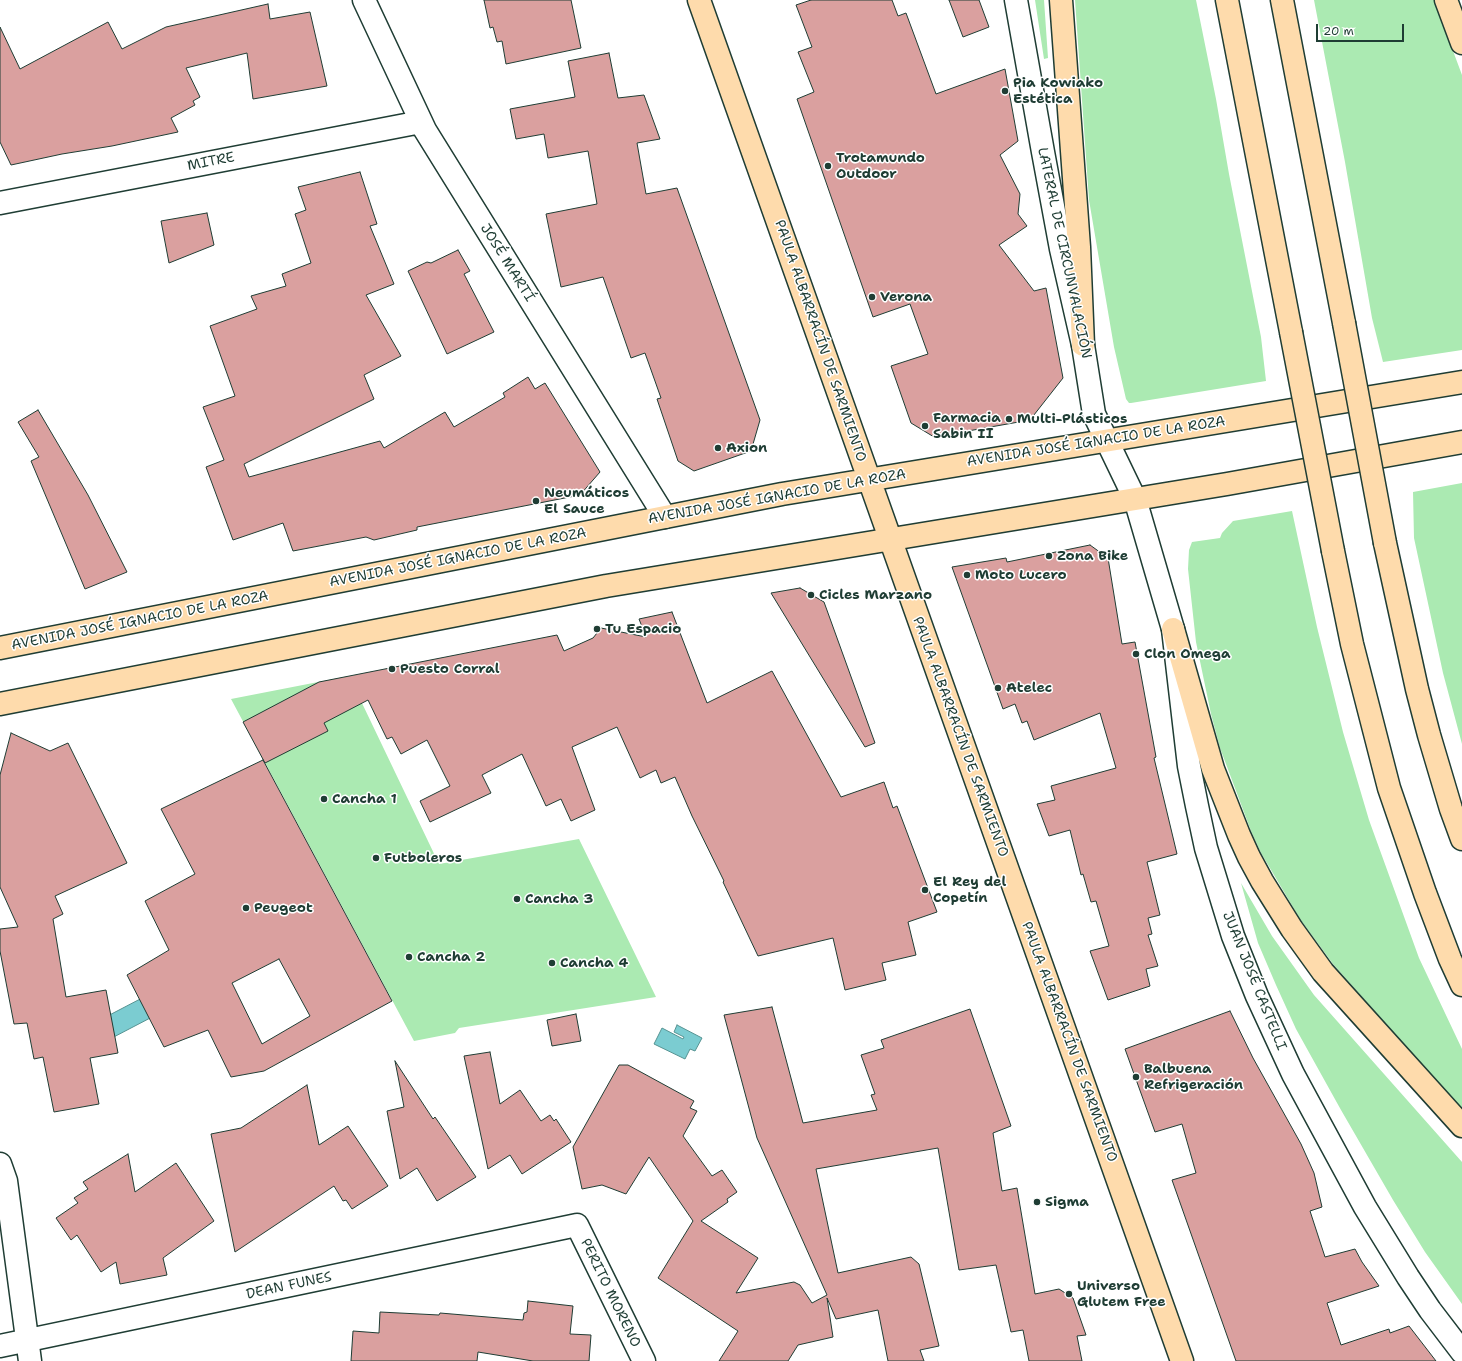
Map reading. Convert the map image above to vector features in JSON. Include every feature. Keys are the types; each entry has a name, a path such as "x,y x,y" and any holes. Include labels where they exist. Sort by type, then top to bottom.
{"main road":[{"name":"PAULA ALBARRACÍN DE SARMIENTO","path":"699,0 1182,1361"},
{"path":"1061,0 1079,247 1083,345"},
{"path":"1227,0 1333,551 1354,652 1389,788 1424,893 1447,952 1462,985"},
{"path":"1282,0 1385,543 1405,638 1425,720 1451,809 1462,839"},
{"path":"1446,0 1462,43"},
{"name":"AVENIDA JOSÉ IGNACIO DE LA ROZA","path":"0,648 782,494 1462,382"},
{"path":"0,704 606,586 1135,499 1462,442"},
{"path":"1173,629 1200,728 1216,775 1239,835 1262,881 1292,929 1323,972 1462,1126"}],"street":[{"name":"JOSÉ MARTÍ","path":"364,0 421,122 665,517"},
{"name":"LATERAL DE CIRCUNVALACIÓN","path":"1016,0 1061,249 1083,345 1094,414 1135,499"},
{"name":"MITRE","path":"0,203 421,122"},
{"name":"JUAN JOSÉ CASTELLI","path":"1135,499 1173,629 1189,766 1206,848 1228,922 1252,983 1293,1074 1365,1207 1430,1310 1462,1352"},
{"path":"0,1164 6,1181 29,1351"},
{"name":"DEAN FUNES","path":"0,1346 29,1351 577,1225"},
{"name":"PERITO MORENO","path":"577,1225 644,1361"}],"green space":[{"path":"1035,0 1044,0 1048,58 1044,59"},
{"path":"1075,0 1196,0 1261,337 1266,381 1131,403 1129,403 1126,399 1114,347 1089,200"},
{"path":"1314,0 1434,0 1462,75 1462,350 1383,362 1372,318 1345,162"},
{"path":"1462,483 1462,744 1443,673 1414,538 1413,492"},
{"path":"1292,511 1317,627 1343,732 1369,820 1419,958 1462,1049 1462,1110 1333,964 1300,919 1261,853 1251,831 1220,748 1211,714 1196,642 1188,569 1189,550 1192,542 1220,538 1222,533 1233,521"},
{"name":"Futboleros","path":"349,676 439,864 579,839 656,997 459,1028 455,1033 414,1041 231,699"},
{"path":"1241,883 1272,936 1314,995 1462,1162 1462,1304 1425,1252 1393,1200 1296,1029 1258,943"}],"water":[{"path":"144,997 154,1016 108,1040 98,1021"},
{"path":"677,1025 702,1038 695,1051 690,1049 685,1059 654,1044 662,1028 683,1039 684,1037 674,1032"}],"building":[{"path":"484,0 571,0 581,48 506,64 502,41 497,42 493,27 490,28"},
{"path":"811,0 892,0 898,16 906,13 936,94 1005,69 1018,141 1000,155 1020,194 1018,214 1027,226 999,245 1034,291 1046,288 1063,378 1030,420 934,437 911,423 891,366 928,354 910,304 873,317 797,99 814,92 798,52 812,47 796,5"},
{"path":"949,0 979,0 989,27 963,37"},
{"path":"268,4 270,19 310,12 327,86 253,99 247,53 186,68 200,97 193,101 195,105 171,118 178,132 11,165 0,142 0,27 20,69 108,22 122,49 166,27"},
{"path":"609,53 618,98 644,95 660,139 637,143 646,194 677,188 760,420 751,451 694,471 678,461 657,399 661,398 645,353 631,358 603,277 561,287 546,214 597,204 588,151 548,158 544,134 516,139 510,109 575,97 568,61"},
{"path":"360,172 377,224 370,226 394,284 366,295 401,356 364,375 374,399 244,464 249,477 380,441 384,448 445,412 454,427 505,397 503,393 528,377 535,389 545,383 600,472 580,495 417,527 417,530 374,540 366,537 293,551 283,523 233,540 206,467 224,460 203,407 235,396 210,326 257,309 251,296 286,286 282,274 311,263 295,214 306,210 298,187"},
{"path":"207,213 214,245 169,263 161,221"},
{"path":"458,250 470,271 464,274 494,332 447,354 408,271 427,262 431,263"},
{"path":"38,410 88,495 127,572 85,589 31,461 39,457 18,422"},
{"path":"1090,545 1108,558 1122,644 1135,642 1156,757 1154,758 1177,854 1147,862 1160,915 1148,918 1152,934 1148,935 1158,966 1146,969 1150,986 1108,1000 1090,951 1109,946 1096,901 1091,902 1083,874 1081,875 1070,830 1049,836 1037,804 1055,800 1051,786 1116,768 1100,713 1034,740 1027,721 1022,723 1015,704 1003,709 952,567 1006,558 1007,562"},
{"path":"800,588 824,602 875,743 865,747 771,593"},
{"path":"672,612 707,703 772,671 841,797 884,782 893,808 897,806 937,912 908,922 916,955 882,963 886,980 845,990 833,938 758,956 675,777 661,783 656,770 640,778 617,727 572,747 595,810 571,821 561,799 546,806 522,754 482,775 491,793 430,822 420,801 450,786 427,740 401,754 392,737 387,739 368,700 324,723 328,731 265,763 243,722 319,682 557,635 564,651 593,638 601,628 646,637 639,619"},
{"path":"11,733 50,751 68,743 127,863 55,896 63,914 53,919 66,997 106,990 118,1053 90,1058 99,1104 54,1112 43,1057 34,1059 27,1023 14,1024 0,951 0,929 18,927 0,887 0,775"},
{"name":"Peugeot","path":"263,760 392,1001 264,1071 231,1077 208,1030 164,1047 127,975 169,950 145,901 195,874 161,809","holes":["279,959 310,1016 262,1044 232,983"]},
{"path":"772,1007 803,1123 877,1110 871,1095 875,1094 861,1055 884,1048 881,1040 970,1009 1011,1126 993,1133 1002,1191 1017,1188 1035,1294 1059,1289 1073,1298 1086,1335 1077,1336 1082,1361 1029,1361 1023,1330 1011,1332 996,1265 959,1270 938,1148 816,1169 838,1273 911,1257 919,1264 939,1346 920,1350 924,1361 888,1361 878,1310 836,1319 827,1298 833,1337 798,1345 788,1361 719,1361 738,1331 658,1278 693,1221 649,1157 626,1194 602,1185 582,1189 573,1147 619,1065 628,1065 694,1101 690,1108 697,1111 683,1136 712,1176 722,1170 737,1192 727,1199 728,1202 701,1221 758,1258 736,1293 794,1282 800,1285 812,1303 827,1295 757,1138 724,1015"},
{"path":"1230,1011 1253,1058 1301,1144 1314,1173 1322,1207 1310,1211 1325,1257 1355,1249 1362,1262 1379,1286 1327,1303 1341,1345 1389,1329 1390,1333 1409,1326 1436,1361 1236,1361 1172,1180 1196,1173 1182,1124 1155,1132 1125,1049"},
{"path":"576,1014 581,1041 552,1046 547,1020"},
{"path":"490,1052 500,1104 520,1090 541,1121 550,1115 554,1121 556,1119 571,1142 522,1174 510,1155 488,1169 464,1056"},
{"path":"395,1061 433,1119 435,1117 476,1177 437,1201 417,1168 400,1179 387,1111 404,1107"},
{"path":"307,1085 319,1145 348,1126 388,1186 352,1209 346,1200 343,1201 334,1186 235,1252 211,1134 241,1128"},
{"path":"128,1154 135,1192 176,1163 214,1221 163,1258 167,1275 120,1284 116,1262 101,1272 77,1235 71,1240 56,1218 78,1203 74,1198 88,1189 83,1182"},
{"path":"528,1301 573,1306 570,1334 591,1335 589,1361 533,1361 478,1352 477,1361 351,1361 353,1331 379,1333 380,1312 439,1315 440,1313 523,1320 524,1313 527,1312"}],"place":[{"name":"Pia Kowiako Estética","path":"1005,91"},
{"name":"Trotamundo Outdoor","path":"828,166"},
{"name":"Verona","path":"872,297"},
{"name":"Multi-Plásticos","path":"1009,419"},
{"name":"Farmacia Sabin II","path":"925,426"},
{"name":"Axion","path":"718,448"},
{"name":"Neumáticos El Sauce","path":"536,501"},
{"name":"Zona Bike","path":"1049,556"},
{"name":"Moto Lucero","path":"967,575"},
{"name":"Cicles Marzano","path":"811,595"},
{"name":"Tu Espacio","path":"597,629"},
{"name":"Clon Omega","path":"1136,654"},
{"name":"Puesto Corral","path":"392,669"},
{"name":"Atelec","path":"998,688"},
{"name":"Cancha 1","path":"324,799"},
{"name":"Futboleros","path":"376,858"},
{"name":"El Rey del Copetín","path":"925,890"},
{"name":"Cancha 3","path":"517,899"},
{"name":"Peugeot","path":"246,908"},
{"name":"Cancha 2","path":"409,957"},
{"name":"Cancha 4","path":"552,963"},
{"name":"Balbuena Refrigeración","path":"1136,1077"},
{"name":"Sigma","path":"1037,1202"},
{"name":"Universo Glutem Free","path":"1069,1294"}]}
